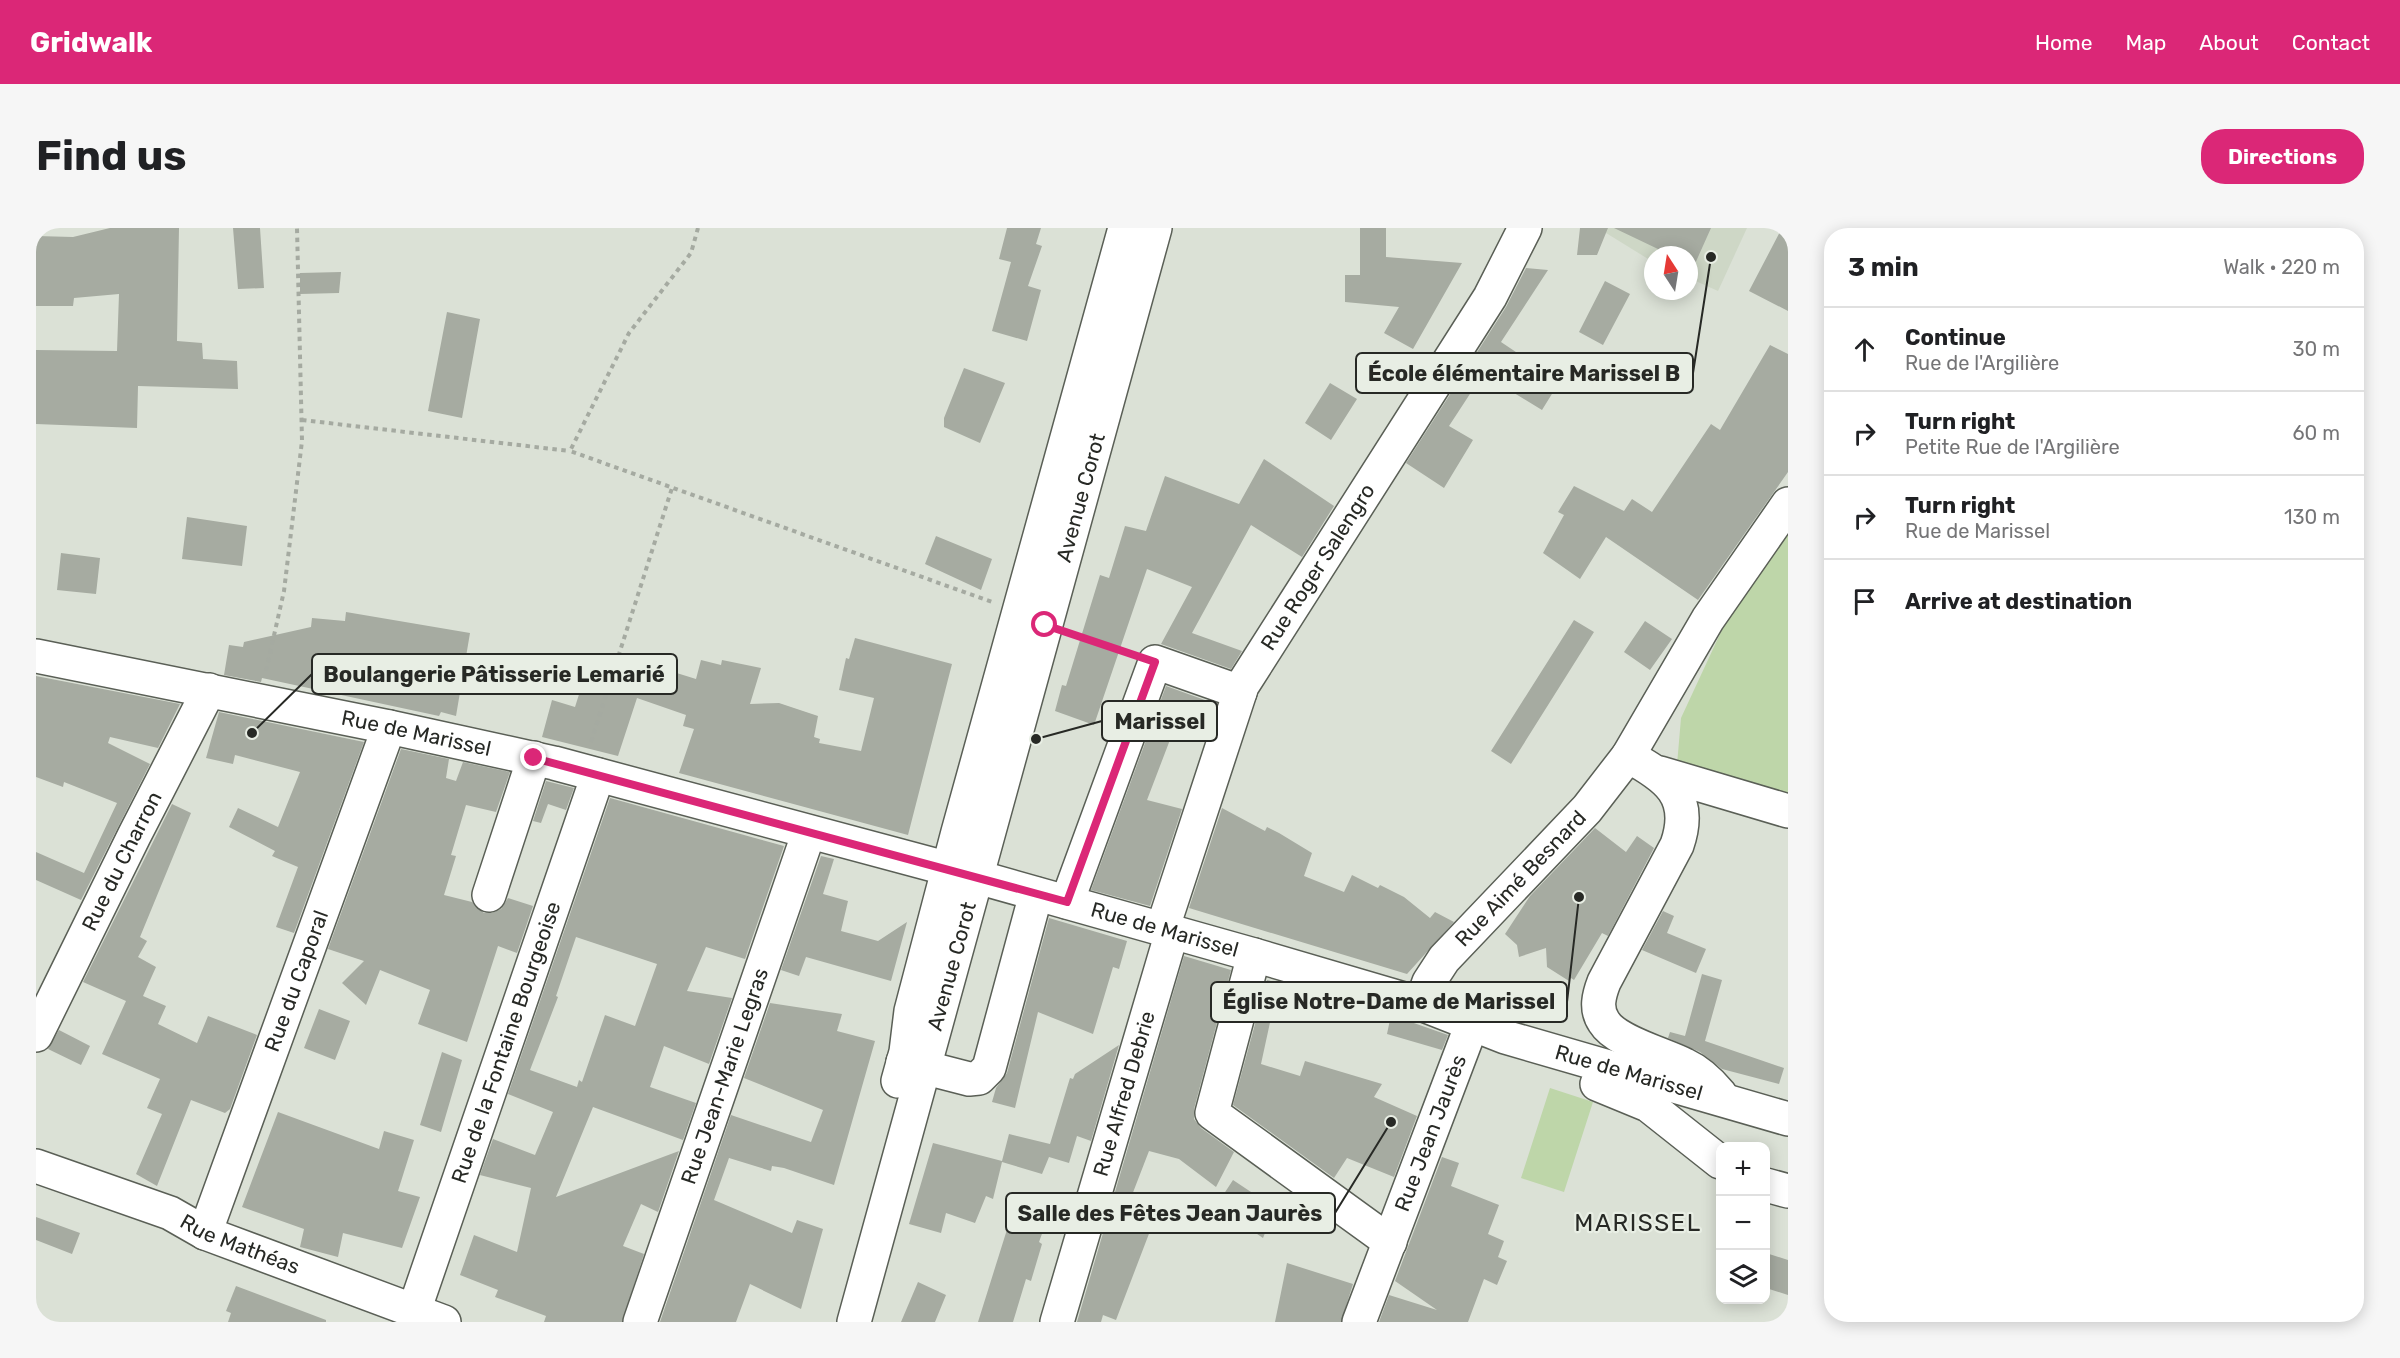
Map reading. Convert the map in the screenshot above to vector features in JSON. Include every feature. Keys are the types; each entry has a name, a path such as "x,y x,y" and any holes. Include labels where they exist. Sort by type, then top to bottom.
{"street":[{"name":"Avenue Corot","path":"854,1322 913,1065 1031,619 1125,228"},
{"name":"Avenue Corot","path":"1031,619 1155,228"},
{"name":"Rue Roger Salengro","path":"1167,931 1240,692 1490,297 1525,228"},
{"name":"Rue Aimé Besnard","path":"1421,1004 1429,982 1444,959 1587,809 1629,756 1708,619 1788,504"},
{"name":"Rue de Marissel","path":"36,656 534,758 962,873 1254,955 1421,1004 1505,1037 1788,1119"},
{"path":"1067,902 1155,662 1240,692"},
{"name":"Rue du Charron","path":"36,1035 209,690"},
{"name":"Rue du Caporal","path":"205,1233 389,727"},
{"path":"1629,756 1660,773 1788,811"},
{"path":"489,895 534,758"},
{"name":"Rue de la Fontaine Bourgeoise","path":"429,1317 590,773"},
{"name":"Rue de Marissel","path":"1660,773 1674,791 1681,812 1682,830 1677,845 1599,996 1600,1016 1611,1030 1700,1073 1726,1102"},
{"name":"Rue Jean-Marie Legras","path":"640,1322 808,832"},
{"path":"913,1065 969,1079 979,1078 989,1068 1036,894"},
{"name":"Rue Alfred Debrie","path":"1057,1322 1167,931"},
{"name":"Rue Jean Jaurès","path":"1254,955 1212,1113 1390,1242"},
{"path":"1472,1024 1501,1053 1621,1092 1648,1105 1716,1159"},
{"name":"Rue Jean Jaurès","path":"1359,1322 1472,1024"},
{"name":"Avenue Corot","path":"832,1322 913,1065"},
{"name":"Rue Mathéas","path":"36,1166 170,1214 205,1233 429,1317"},
{"path":"1770,1186 1788,1191"}],"path":[{"path":"261,701 284,591 302,441 297,228"},
{"path":"570,451 629,333 690,253 698,228"},
{"path":"302,420 570,451 1155,662"},
{"path":"590,773 672,488"}],"shaded area":[{"path":"1598,228 1747,228 1718,291 1698,282 1698,246 1644,246 1644,256"}],"green space":[{"path":"1788,527 1788,795 1677,765 1681,718 1752,565"},
{"path":"1550,1088 1593,1102 1564,1192 1521,1178"}],"building":[{"path":"110,228 179,228 177,341 202,343 203,359 237,361 238,389 138,386 137,428 36,424 36,350 117,351 119,294 74,298 73,306 36,306 36,236 73,237"},
{"path":"233,228 260,228 264,288 238,289"},
{"path":"1007,228 1041,228 1036,244 1042,246 1028,286 1041,290 1027,341 992,331 1011,262 999,259"},
{"path":"1360,228 1386,228 1386,257 1462,263 1413,349 1384,333 1399,307 1345,302 1345,275 1360,275"},
{"path":"1580,228 1608,228 1597,255 1577,255"},
{"path":"1614,228 1711,228 1698,257 1698,246 1652,246"},
{"path":"1782,228 1788,228 1788,311 1749,291"},
{"path":"1526,268 1548,270 1501,342 1544,371 1540,379 1555,389 1542,410 1483,374 1449,426 1473,440 1444,488 1406,463 1506,307"},
{"path":"341,272 339,293 300,294 300,273"},
{"path":"1605,281 1630,294 1603,345 1579,332"},
{"path":"447,312 480,319 462,418 428,411"},
{"path":"1770,345 1788,354 1788,472 1698,600 1606,537 1580,579 1543,553 1564,515 1558,512 1574,486 1624,511 1632,499 1652,512 1711,424 1720,430"},
{"path":"964,368 1005,383 980,443 944,427 944,418"},
{"path":"1330,383 1357,399 1331,440 1305,423"},
{"path":"1264,459 1334,506 1302,557 1251,525 1192,633 1242,651 1231,669 1161,644 1192,587 1147,569 1094,725 1055,711 1062,685 1066,686 1100,575 1109,578 1125,526 1146,531 1165,476 1239,504"},
{"path":"187,517 247,526 242,566 182,559"},
{"path":"936,536 992,559 981,590 925,564"},
{"path":"61,553 100,558 96,594 57,590"},
{"path":"346,612 470,633 456,716 441,712 439,716 262,678 261,682 224,675 229,645 243,647 244,642 311,627 312,618 345,621"},
{"path":"1574,620 1594,632 1511,764 1491,751"},
{"path":"1645,621 1672,639 1650,670 1624,652"},
{"path":"855,638 952,664 908,835 679,773 694,729 683,726 686,715 637,698 618,756 542,737 552,700 575,707 588,666 620,673 625,657 696,679 701,660 721,665 722,660 761,668 750,704 779,703 818,716 814,737 820,739 819,743 861,751 874,698 839,690 846,658 849,659"},
{"path":"36,676 180,704 158,748 110,737 108,743 150,764 81,900 36,880 36,852 84,873 117,803 64,782 63,787 36,777"},
{"path":"1166,686 1216,704 1211,721 1181,711 1147,800 1182,809 1150,906 1091,890"},
{"path":"219,712 364,742 294,933 276,927 298,867 272,856 275,851 229,827 238,808 278,827 300,772 235,755 233,764 206,758"},
{"path":"401,749 449,759 446,778 456,781 463,762 510,772 496,812 466,805 451,855 456,856 444,895 472,902 484,913 492,913 501,909 508,898 533,906 517,953 498,946 467,1042 418,1024 430,990 380,970 366,1005 342,983 364,961 328,949"},
{"path":"546,781 574,788 566,810 548,804 541,823 533,821"},
{"path":"610,798 784,846 745,959 706,947 687,991 732,998 709,1064 664,1046 650,1087 696,1103 683,1140 593,1107 556,1197 679,1151 658,1212 641,1204 623,1246 644,1254 622,1322 544,1322 546,1316 495,1297 498,1290 460,1275 474,1235 517,1252 531,1188 480,1175 493,1139 535,1155 553,1112 508,1094","holes":["576,937 657,964 635,1026 605,1015 582,1082 579,1080 577,1087 530,1070 558,997 556,996"]},
{"path":"172,804 191,813 140,937 147,941 138,957 156,967 143,996 166,1006 158,1024 197,1043 208,1016 257,1035 230,1109 225,1113 191,1100 157,1186 136,1174 162,1114 147,1108 160,1079 102,1054 126,1001 83,982"},
{"path":"1222,808 1265,831 1267,827 1279,833 1312,853 1304,876 1344,892 1352,875 1378,888 1380,885 1404,897 1430,918 1435,912 1454,922 1407,974 1189,908"},
{"path":"1595,828 1626,852 1637,836 1654,848 1608,936 1602,933 1574,980 1571,978 1569,981 1547,967 1546,948 1519,957 1517,945 1505,934 1530,896"},
{"path":"821,856 834,859 823,894 848,901 841,931 878,941 907,922 891,981 806,957 799,976 781,970"},
{"path":"1663,911 1674,916 1667,933 1706,949 1696,973 1642,950"},
{"path":"1049,918 1127,941 1119,969 1113,967 1093,1034 1038,1012 1015,1108 992,1102 996,1088 1007,1073"},
{"path":"1184,956 1231,970 1194,1109 1194,1119 1201,1128 1234,1152 1216,1187 1179,1159 1149,1151 1127,1208 1155,1218 1116,1320 1103,1315 1101,1322 1077,1322"},
{"path":"1702,974 1722,980 1705,1041 1784,1068 1779,1084 1722,1069 1700,1052 1668,1038 1670,1032 1685,1036"},
{"path":"1267,980 1300,989 1294,1010 1274,1004 1261,1064 1300,1076 1305,1061 1382,1084 1374,1097 1417,1116 1394,1177 1347,1158 1334,1178 1233,1105"},
{"path":"770,1003 842,1014 837,1031 875,1041 834,1185 784,1168 772,1166 771,1171 729,1158 714,1200 792,1233 797,1220 823,1229 801,1309 750,1284 736,1322 660,1322 731,1115 811,1142 823,1110 744,1078"},
{"path":"319,1009 350,1021 335,1060 304,1048"},
{"path":"1391,1015 1448,1035 1442,1050 1387,1034"},
{"path":"59,1030 90,1046 81,1065 48,1049"},
{"path":"1119,1045 1091,1141 1077,1136 1069,1163 1049,1157 1042,1174 1002,1162 993,1199 986,1196 975,1223 946,1213 941,1233 909,1224 933,1143 1002,1161 1009,1134 1050,1144 1070,1078 1073,1079 1075,1074"},
{"path":"442,1052 462,1060 441,1132 420,1125"},
{"path":"278,1112 379,1149 384,1131 414,1140 398,1191 420,1197 402,1248 343,1233 338,1257 300,1247 304,1229 242,1207"},
{"path":"1442,1157 1459,1163 1451,1186 1499,1205 1488,1234 1504,1241 1498,1257 1507,1261 1497,1285 1484,1279 1468,1322 1379,1322 1389,1295 1437,1310 1395,1281"},
{"path":"1233,1180 1275,1208 1263,1238 1216,1206"},
{"path":"36,1217 80,1233 72,1254 36,1240"},
{"path":"1010,1220 1043,1231 1039,1242 1042,1244 1031,1281 1026,1279 1013,1322 978,1322"},
{"path":"1770,1254 1788,1260 1788,1295 1770,1289"},
{"path":"1287,1263 1353,1284 1341,1322 1275,1322"},
{"path":"918,1282 946,1295 935,1322 901,1322"},
{"path":"236,1286 326,1320 326,1322 228,1322 231,1313 226,1311"}],"place":[{"name":"École élémentaire Marissel B","path":"1711,257"},
{"name":"Boulangerie Pâtisserie Lemarié","path":"252,733"},
{"name":"Marissel","path":"1036,739"},
{"name":"Église Notre-Dame de Marissel","path":"1579,897"},
{"name":"Salle des Fêtes Jean Jaurès","path":"1391,1122"}],"district":[{"name":"MARISSEL","path":"1638,1223"}],"route":[{"path":"534,758 1067,902 1155,662 1045,625"}]}
